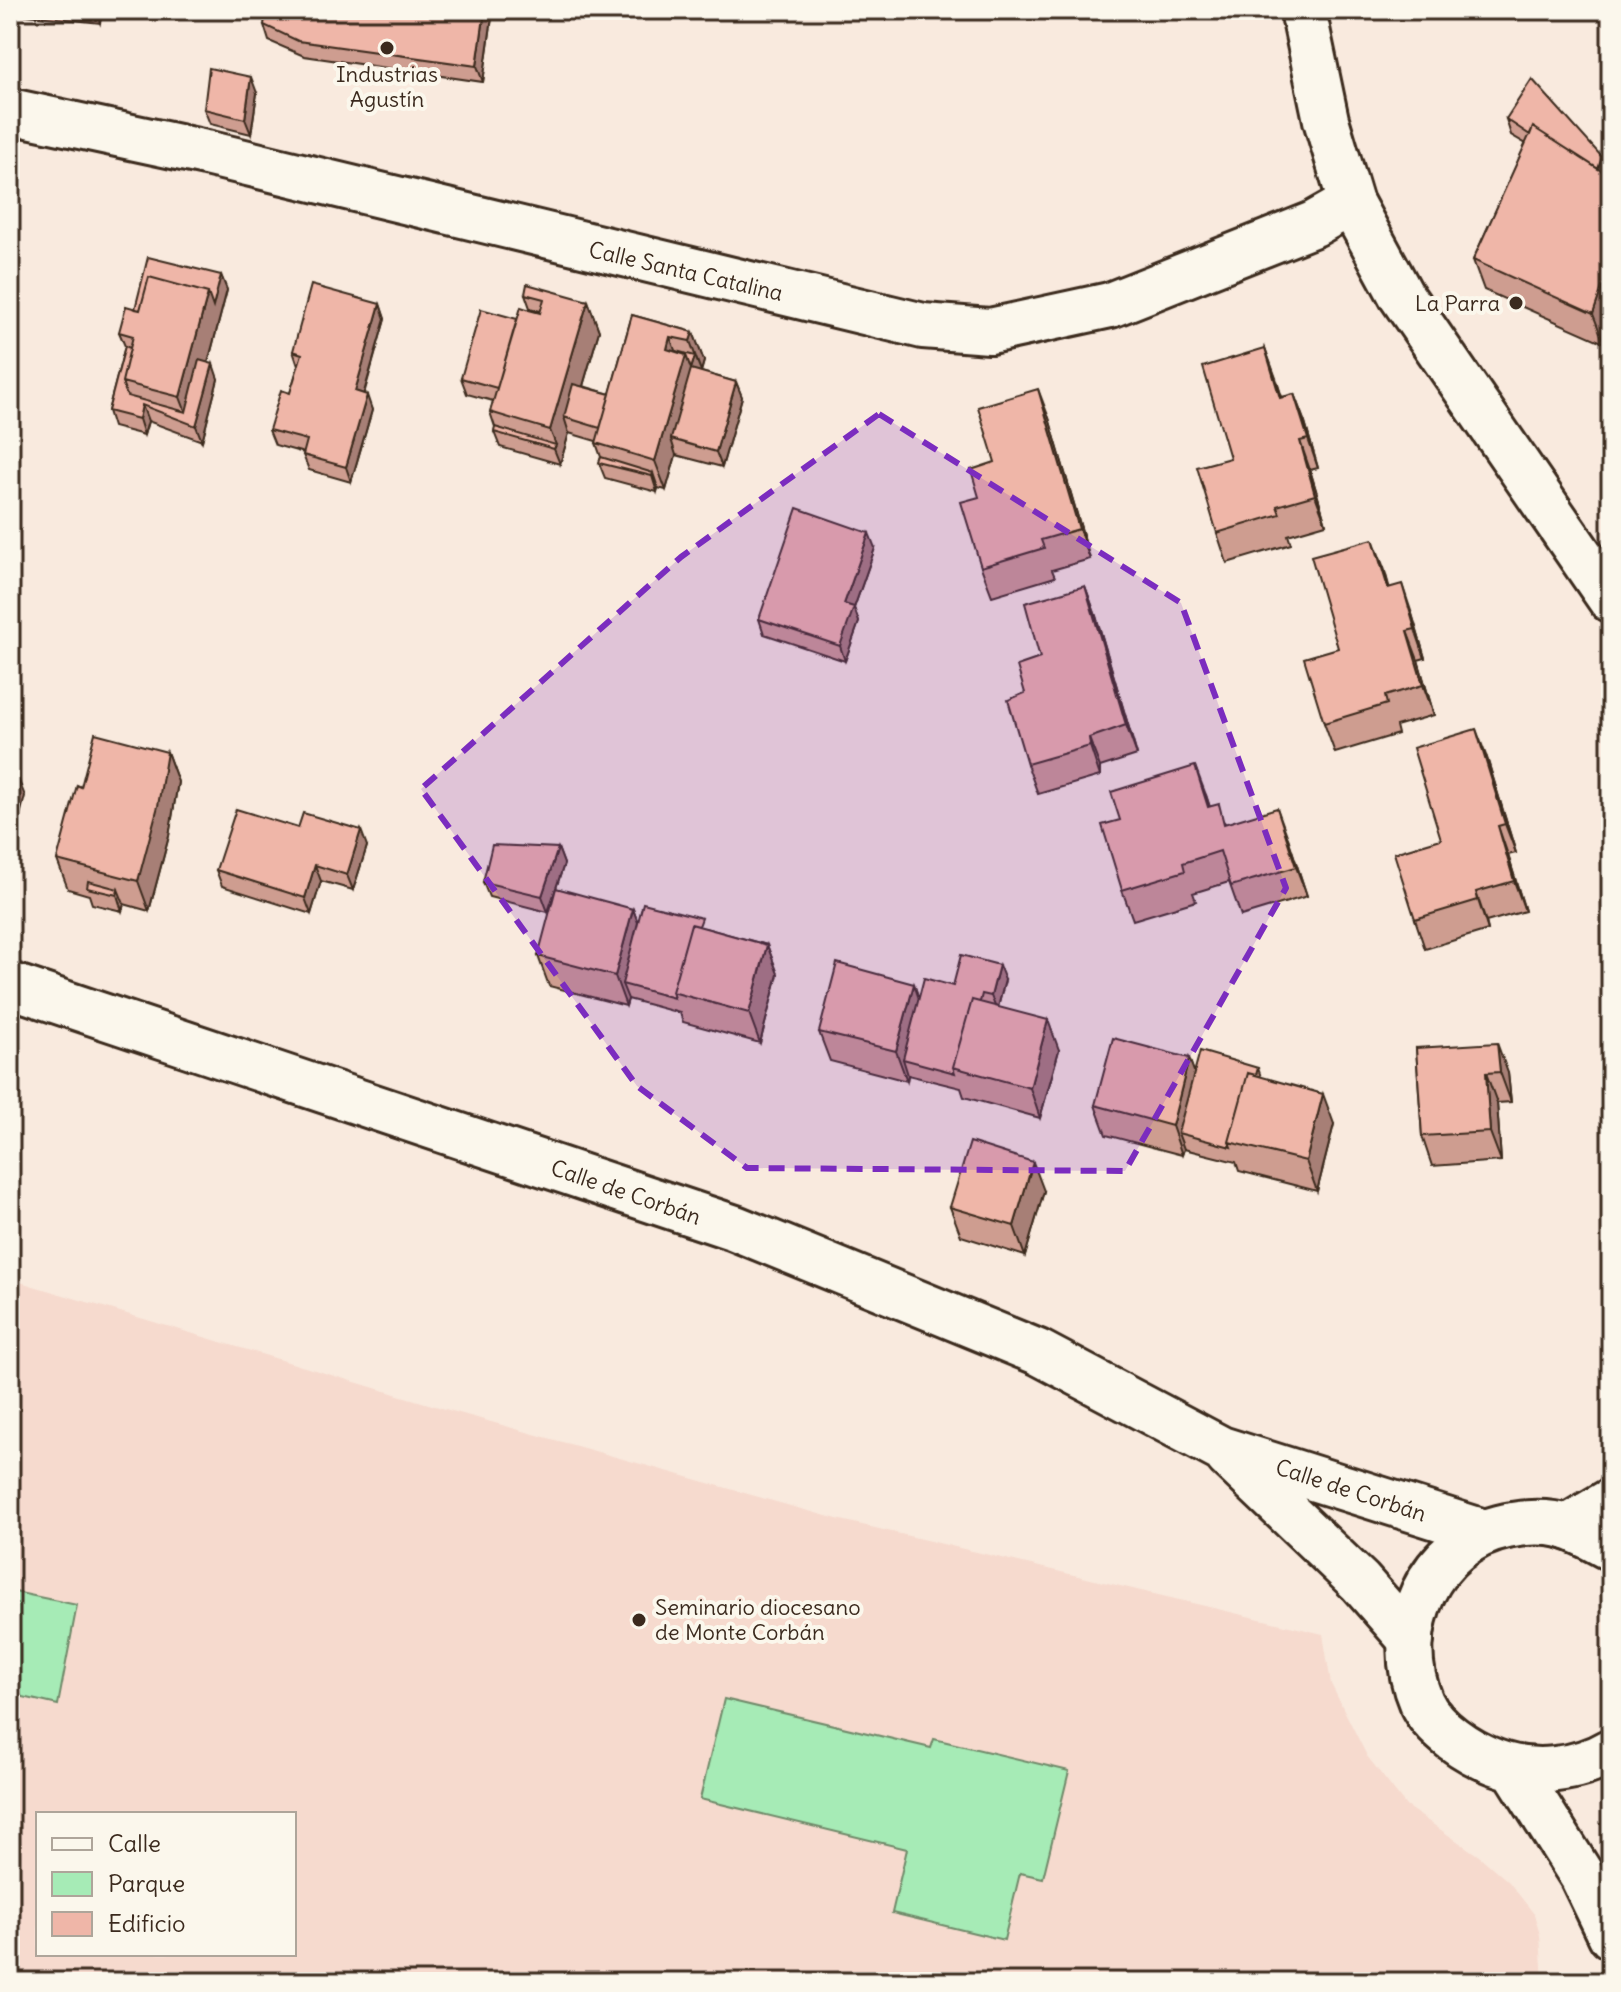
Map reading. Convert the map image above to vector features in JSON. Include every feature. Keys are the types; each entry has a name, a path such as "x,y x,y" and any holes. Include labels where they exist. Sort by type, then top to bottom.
{"main road":[{"path":"1303,10 1326,120 1351,203 1401,295 1611,600"},
{"name":"Calle Santa Catalina","path":"10,111 206,153 923,326 990,331 1110,305 1314,224 1351,203"},
{"name":"Calle de Corbán","path":"10,985 735,1228 1038,1352 1221,1449 1481,1531"},
{"name":"Calle de Corbán","path":"1221,1449 1360,1582 1411,1640"},
{"path":"1567,1527 1611,1501"},
{"path":"1611,1548 1567,1527 1528,1522 1481,1531 1454,1549 1432,1576 1416,1606 1411,1640 1422,1703 1442,1727 1473,1754 1515,1770 1567,1769 1611,1751"},
{"path":"1515,1770 1582,1876 1611,1936"}],"highlighted area":[{"path":"879,414 1181,603 1286,888 1125,1171 747,1168 637,1086 421,789 681,557"}],"shaded area":[{"name":"Seminario diocesano de Monte Corbán","path":"10,1279 452,1411 837,1519 1323,1634 1331,1684 1367,1756 1406,1806 1479,1856 1509,1882 1534,1914 1540,1935 1543,1982 10,1982"}],"green space":[{"path":"10,1591 77,1605 58,1705 10,1694"},
{"path":"724,1699 931,1748 934,1739 1069,1771 1043,1878 1020,1873 1004,1940 892,1913 907,1849 700,1799"}],"building":[{"name":"Industrias Agustín","path":"266,10 485,10 477,66 298,41 264,25"},
{"path":"209,68 251,77 245,119 204,109"},
{"path":"1532,79 1602,157 1598,169 1533,127 1530,135 1506,119"},
{"path":"1533,127 1611,177 1611,261 1593,314 1473,260"},
{"path":"148,257 221,275 213,307 208,293 149,277 140,310 135,309"},
{"path":"149,277 208,293 180,397 122,382 133,336 119,332 126,306 140,310"},
{"path":"527,284 588,301 550,430 490,412 521,307 540,313 544,299 525,294"},
{"path":"311,285 380,304 355,391 367,395 346,467 303,455 307,440 269,430 281,390 290,393 302,354 293,351"},
{"path":"481,309 517,319 497,388 461,378"},
{"path":"632,315 693,332 690,341 670,337 667,349 686,355 655,461 596,443"},
{"path":"125,346 130,348 122,382 127,396 186,412 199,360 213,364 196,426 142,405 139,419 108,411"},
{"path":"1265,348 1280,398 1294,394 1308,439 1300,441 1315,495 1277,506 1280,514 1217,533 1197,467 1230,458 1203,367"},
{"path":"676,351 695,356 691,369 686,355"},
{"path":"691,369 736,382 716,452 671,439"},
{"path":"573,384 610,394 600,428 564,417"},
{"path":"1038,389 1079,529 1041,540 1044,548 981,567 961,502 979,497 971,470 995,462 978,407"},
{"path":"495,427 556,445 554,449 494,432"},
{"path":"601,457 653,473 652,476 599,463"},
{"path":"797,508 869,533 844,604 854,607 840,646 759,619"},
{"path":"1373,539 1388,588 1402,584 1415,629 1407,631 1423,685 1385,696 1387,704 1324,723 1304,658 1338,648 1311,556"},
{"path":"1085,586 1126,725 1089,738 1090,746 1027,764 1008,700 1025,693 1017,666 1040,658 1025,603"},
{"path":"1476,729 1505,824 1498,826 1514,881 1476,892 1478,900 1415,919 1394,853 1441,839 1413,748"},
{"path":"95,733 167,752 158,806 138,881 57,860"},
{"path":"1195,766 1208,807 1219,804 1224,824 1277,808 1296,867 1231,886 1220,851 1183,863 1185,871 1122,890 1102,825 1120,820 1111,792"},
{"path":"10,778 19,781 10,817"},
{"path":"236,809 298,828 303,813 361,830 347,875 315,865 305,898 216,870"},
{"path":"492,845 558,848 542,896 483,882"},
{"path":"88,881 118,889 117,895 87,888"},
{"path":"556,888 633,909 615,976 538,956"},
{"path":"643,903 702,918 699,926 691,924 672,992 674,998 622,984"},
{"path":"691,924 767,945 749,1013 672,992"},
{"path":"961,955 999,965 991,996 982,994 980,1002 972,1000 953,1067 955,1073 903,1059 924,978 953,986"},
{"path":"837,963 914,984 896,1051 819,1032"},
{"path":"972,1000 1048,1020 1030,1088 953,1067"},
{"path":"1113,1038 1189,1058 1172,1126 1095,1105"},
{"path":"1497,1043 1500,1072 1486,1073 1490,1132 1422,1136 1416,1048"},
{"path":"1200,1051 1258,1068 1256,1075 1248,1073 1229,1142 1231,1147 1178,1133"},
{"path":"1248,1073 1323,1094 1306,1161 1229,1142"},
{"path":"970,1142 1033,1162 1014,1226 950,1207"},
{"path":"107,1976 131,1982 106,1982"}],"place":[{"name":"Industrias Agustín","path":"387,48"},
{"name":"La Parra","path":"1516,303"},
{"name":"Seminario diocesano de Monte Corbán","path":"639,1620"}]}
